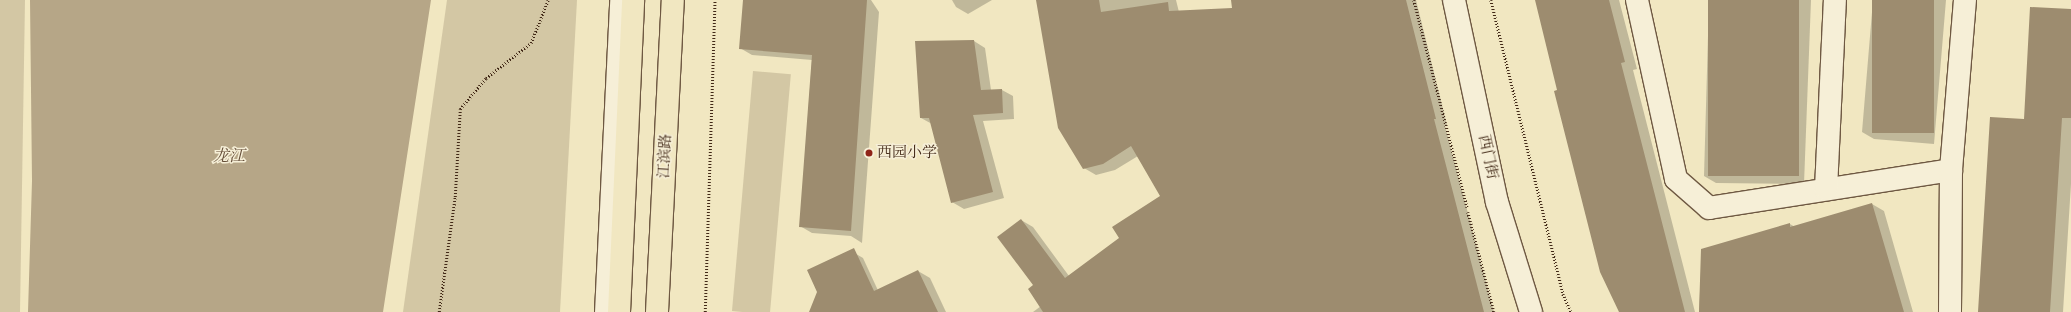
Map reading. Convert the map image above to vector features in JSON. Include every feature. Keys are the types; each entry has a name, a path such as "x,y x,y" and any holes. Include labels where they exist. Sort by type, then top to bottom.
{"main road":[{"path":"619,312 633,0"},
{"name":"江滨路","path":"657,312 673,0"}],"street":[{"name":"西门街","path":"1454,0 1497,202 1531,312"},
{"path":"1637,0 1676,179 1709,208 1951,170"},
{"path":"1826,189 1835,0"},
{"path":"1950,312 1951,170 1965,0"}],"lane":[{"path":"602,312 617,0"}],"path":[{"path":"439,312 456,197 460,109 486,78 531,43 548,0"},
{"path":"705,312 715,0"},
{"path":"1414,0 1494,312"},
{"path":"1491,0 1563,294 1571,312"}],"shaded area":[{"path":"0,0 25,0 20,312 0,312"},
{"path":"447,0 577,0 560,312 403,312"},
{"path":"753,71 791,74 770,312 732,311"}],"water":[{"name":"龙江","path":"30,0 431,0 383,312 28,312 32,181"}],"building":[{"path":"743,0 867,0 851,231 799,227 812,55 739,49"},
{"path":"1036,0 1099,0 1101,12 1168,2 1169,11 1232,8 1231,0 1406,0 1436,119 1434,119 1484,312 1043,312 1028,289 1033,285 997,237 1021,219 1065,278 1119,238 1112,227 1160,196 1131,146 1103,164 1083,169 1058,128"},
{"path":"1535,0 1609,0 1625,62 1621,63 1685,312 1619,312 1600,272 1554,91 1557,90"},
{"path":"1708,0 1799,0 1799,176 1708,176"},
{"path":"1872,0 1934,0 1934,133 1872,133"},
{"path":"2030,7 2071,9 2071,118 2062,118 2050,312 1978,312 1990,117 2024,119"},
{"path":"974,40 981,90 1002,89 1003,113 973,115 993,192 951,203 929,118 920,118 915,41"},
{"path":"1872,203 1904,312 1699,312 1701,249 1790,223 1790,227"},
{"path":"854,248 874,291 918,270 938,312 809,312 817,292 807,270"}],"place":[{"name":"西园小学","path":"869,153"}]}
